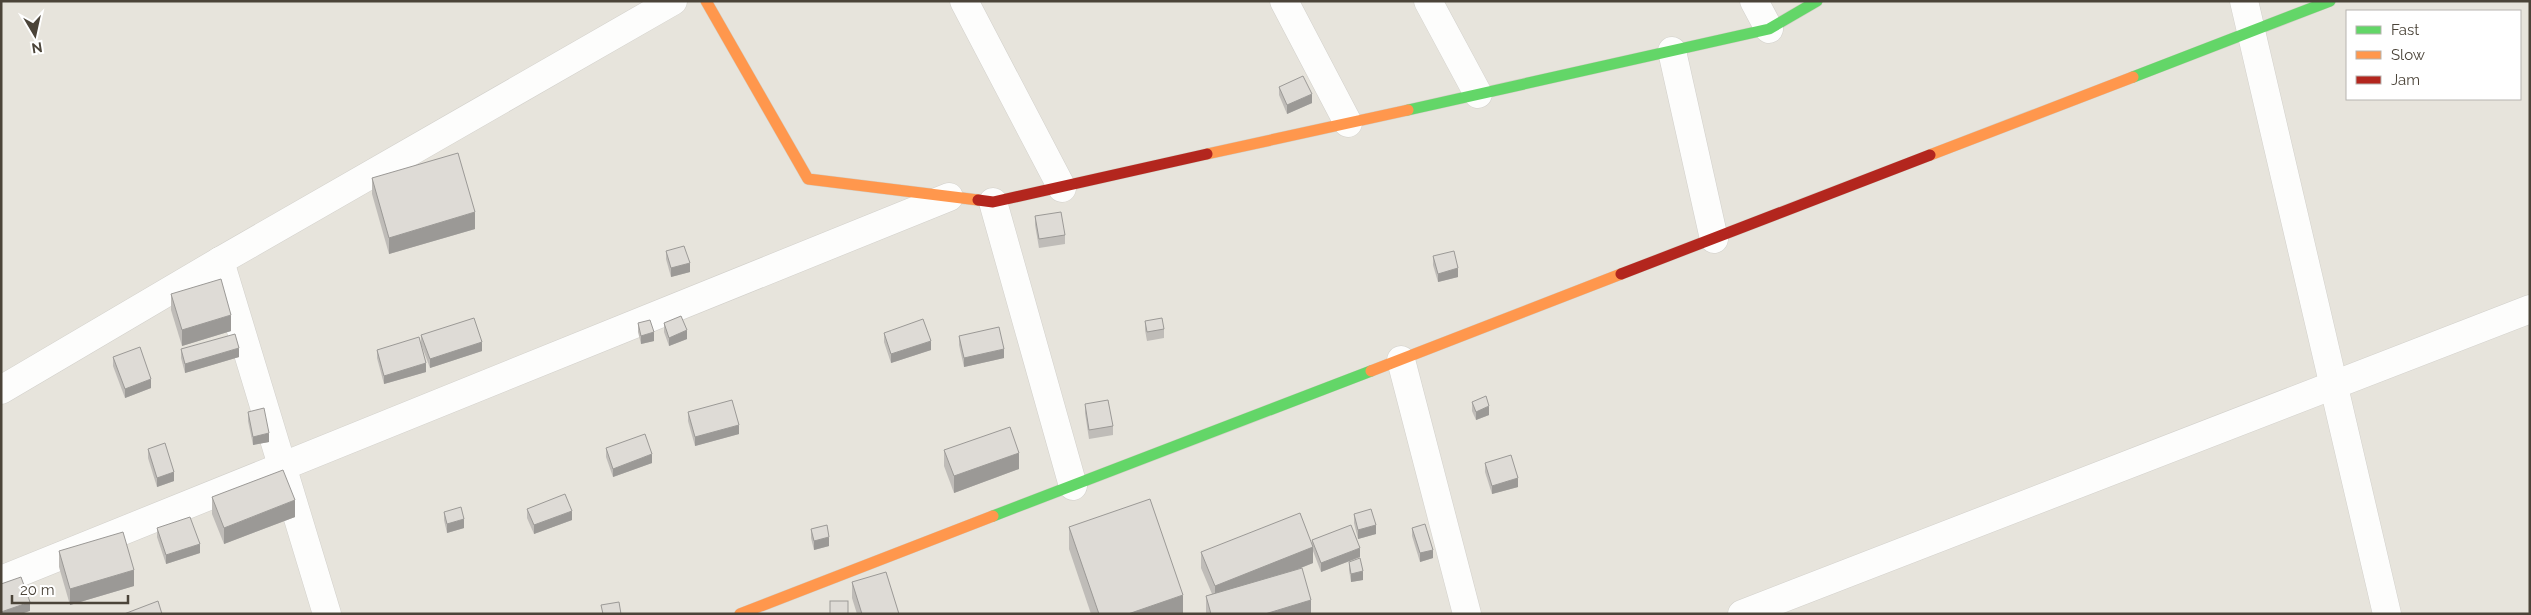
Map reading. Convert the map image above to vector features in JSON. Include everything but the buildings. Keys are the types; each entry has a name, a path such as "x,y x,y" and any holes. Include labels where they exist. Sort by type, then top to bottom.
{"street":[{"path":"1,390 220,261 673,1"},
{"path":"706,1 808,179 993,202 1769,29 1817,1"},
{"path":"964,1 1062,188"},
{"path":"1284,1 1348,123"},
{"path":"1428,1 1478,94"},
{"path":"1754,1 1769,29"},
{"path":"2244,1 2387,614"},
{"path":"740,614 2330,1"},
{"path":"1672,51 1714,239"},
{"path":"1,580 949,197"},
{"path":"993,202 1073,486"},
{"path":"220,261 327,614"},
{"path":"1742,614 2530,309"},
{"path":"1401,360 1467,614"}],"shaded area":[{"path":"1,1 2530,1 2530,614 1,614"}],"traffic: fast":[{"path":"1408,110 1769,29 1817,1"},
{"path":"2133,77 2330,1"},
{"path":"993,516 1371,371"}],"traffic: slow":[{"path":"706,1 808,179 978,200"},
{"path":"1930,155 2133,77"},
{"path":"1207,154 1408,110"},
{"path":"1371,371 1621,274"},
{"path":"740,614 993,516"}],"traffic: jam":[{"path":"978,200 993,202 1207,154"},
{"path":"1621,274 1930,155"}]}
